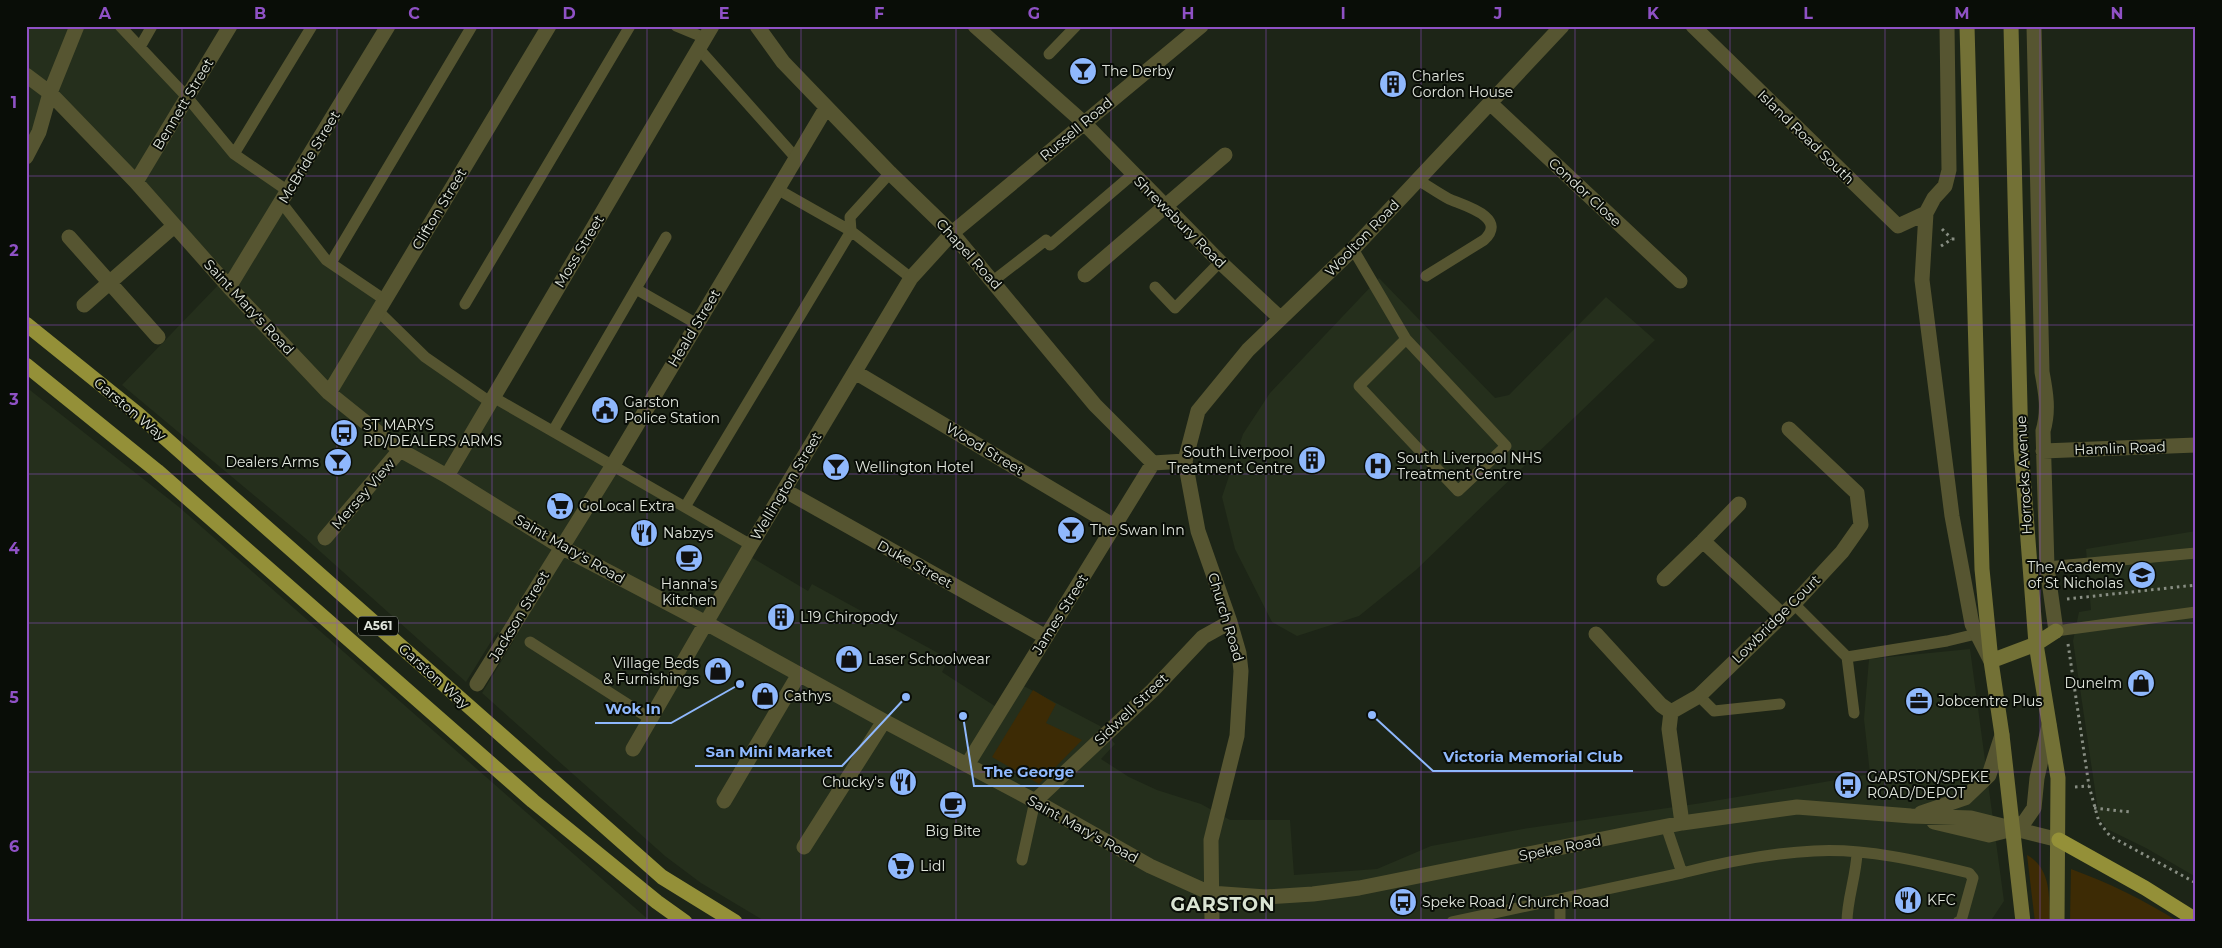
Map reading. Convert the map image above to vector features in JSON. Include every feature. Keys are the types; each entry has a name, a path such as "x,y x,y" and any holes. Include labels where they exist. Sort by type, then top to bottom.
{"highway":[{"name":"Garston Way","path":"26,324 140,415 662,877 734,922"},
{"name":"Garston Way","path":"26,365 157,471 533,800 657,902 685,922"},
{"path":"2059,840 2146,888 2196,920"}],"main road":[{"path":"1967,26 1982,568 1991,661 2013,829 2020,919"},
{"name":"Horrocks Avenue","path":"2011,26 2021,448 2036,644 2058,778 2058,922"},
{"path":"1991,661 2036,644 2056,631"}],"street":[{"path":"26,157 39,132 50,93 77,26"},
{"name":"Bennett Street","path":"136,182 230,26"},
{"name":"McBride Street","path":"229,287 388,26"},
{"name":"Clifton Street","path":"329,393 549,26"},
{"name":"Chapel Road","path":"757,26 783,62 826,108 952,233 1095,406 1153,463"},
{"name":"Shrewsbury Road","path":"976,26 1084,123 1220,262 1280,318"},
{"name":"Russell Road","path":"952,233 1201,26"},
{"name":"Woolton Road","path":"1186,461 1198,411 1248,350 1353,249 1562,26"},
{"name":"Island Road South","path":"1693,26 1898,226 1926,213"},
{"path":"1947,26 1949,170 1945,186 1934,198 1926,213 1922,280 1952,516 1976,634 1991,661"},
{"name":"Horrocks Avenue","path":"2034,26 2042,372 2047,409 2043,431 2047,567 2056,631"},
{"name":"Moss Street","path":"447,476 705,38"},
{"name":"Saint Mary's Road","path":"26,74 50,93 136,182 229,287 329,393 400,450 447,476 561,547 706,623 1150,866 1210,893"},
{"name":"Condor Close","path":"1490,103 1680,281"},
{"name":"Heald Street","path":"561,547 613,465 826,108"},
{"path":"1085,275 1225,156"},
{"path":"84,305 174,226"},
{"name":"Wellington Street","path":"633,749 649,718 751,545 911,278 952,233"},
{"path":"69,237 158,337"},
{"name":"Wood Street","path":"855,372 1114,526"},
{"name":"Lowbridge Court","path":"1671,712 1699,696 1794,604 1842,552 1861,525 1858,493 1789,429"},
{"name":"Hamlin Road","path":"2043,451 2196,445"},
{"name":"Mersey View","path":"325,538 400,450"},
{"path":"1153,463 1186,461"},
{"name":"Church Road","path":"1186,461 1198,531 1230,622 1239,653 1241,670 1237,726 1211,840 1210,893 1212,922"},
{"name":"James Street","path":"967,766 1153,463"},
{"name":"Duke Street","path":"784,490 1046,637"},
{"path":"1664,578 1739,504"},
{"path":"1703,541 1782,615"},
{"name":"Jackson Street","path":"478,684 561,547"},
{"name":"Sidwell Street","path":"1034,801 1153,690 1203,637 1230,622"},
{"path":"1596,634 1661,705 1671,712 1669,729 1682,823"},
{"path":"724,801 799,674"},
{"path":"804,847 884,721"},
{"path":"2013,829 2024,822 2034,808 2037,778 2049,725"},
{"name":"Speke Road","path":"1911,816 1965,798 1989,775 2002,735"},
{"name":"Speke Road","path":"1210,893 1266,897 1314,894 1359,888 1682,823 1797,807 1911,816 1971,818 2059,840"}],"lane":[{"path":"120,26 187,97 234,154 285,197 326,260 381,306 425,356 492,399 552,430 751,545"},
{"path":"140,47 152,26"},
{"path":"234,154 312,26"},
{"path":"331,263 472,26"},
{"path":"465,304 630,26"},
{"path":"676,26 705,38 796,158"},
{"path":"1049,54 1076,26"},
{"path":"685,507 850,231 850,217 890,173"},
{"path":"993,281 1046,240 1050,245 1133,174"},
{"path":"1418,180 1450,199 1477,209 1487,220 1490,228 1488,236 1484,240 1426,276"},
{"path":"777,189 850,231 911,278"},
{"path":"552,430 666,236"},
{"path":"1353,249 1406,339 1506,446 1458,491 1359,386 1406,339"},
{"path":"1155,287 1175,308 1220,262"},
{"path":"636,289 696,324"},
{"path":"2047,567 2196,553"},
{"path":"1794,604 1848,657 1854,713"},
{"path":"2056,631 2196,612"},
{"path":"1848,657 1947,641 1976,634"},
{"path":"530,642 649,718"},
{"path":"1699,696 1714,711 1780,704"},
{"path":"1022,860 1034,801"},
{"path":"1666,826 1682,873"},
{"path":"1452,922 1740,859 1815,851 1858,853 1921,861 1969,873 1973,878 1961,921 1958,922"},
{"path":"1847,922 1847,908 1856,875 1858,853"},
{"path":"1560,899 1560,922"}],"path":[{"path":"1952,239 1973,239"},
{"path":"2052,601 2196,585"},
{"path":"2056,631 2068,643 2089,786 2099,822 2110,836 2196,883"},
{"path":"2094,808 2130,812"}],"shaded area":[{"path":"26,26 120,26 234,154 288,191 281,202 326,260 385,300 378,312 425,357 490,401 751,545 746,554 808,591 812,584 949,659 942,672 1001,710 1018,683 1100,726 1115,744 1101,759 1129,777 1157,790 1201,804 1230,820 1290,820 1294,875 1377,869 1431,846 1523,829 1702,803 1870,774 1864,719 1869,659 1970,649 2004,901 1990,922 766,922 701,883 665,856 482,693 514,640 497,632 466,682 304,537 122,385 223,280 50,93 26,157"},
{"name":"South Liverpool NHS Treatment Centre","path":"1379,278 1495,398 1509,395 1606,297 1655,340 1416,570 1359,616 1297,636 1272,622 1235,549 1222,497 1243,434 1270,393"},
{"path":"26,387 179,507 651,922 26,922"},
{"path":"2196,531 2196,877 2146,848 2107,829 2099,817 2073,641 2079,612 2091,610 2086,549"},
{"path":"1033,690 1056,704 1046,723 1082,740 1039,784 992,757"},
{"path":"2027,855 2041,867 2045,875 2049,893 2049,922 2035,922"},
{"path":"2071,869 2126,892 2179,922 2070,922"}],"place":[{"name":"The Derby","path":"1083,71"},
{"name":"Charles Gordon House","path":"1393,84"},
{"name":"Garston Police Station","path":"605,410"},
{"name":"ST MARYS RD/DEALERS ARMS","path":"344,433"},
{"name":"South Liverpool Treatment Centre","path":"1312,460"},
{"name":"Dealers Arms","path":"338,462"},
{"name":"South Liverpool NHS Treatment Centre","path":"1378,466"},
{"name":"Wellington Hotel","path":"836,467"},
{"name":"GoLocal Extra","path":"560,506"},
{"name":"The Swan Inn","path":"1071,530"},
{"name":"Nabzys","path":"644,533"},
{"name":"Hanna's Kitchen","path":"689,558"},
{"name":"The Academy of St Nicholas","path":"2142,575"},
{"name":"L19 Chiropody","path":"781,617"},
{"name":"Laser Schoolwear","path":"849,659"},
{"name":"Village Beds & Furnishings","path":"718,671"},
{"name":"Dunelm","path":"2141,683"},
{"name":"Wok In","path":"740,684"},
{"name":"Cathys","path":"765,696"},
{"name":"San Mini Market","path":"906,697"},
{"name":"Jobcentre Plus","path":"1919,701"},
{"name":"Victoria Memorial Club","path":"1372,715"},
{"name":"The George","path":"963,716"},
{"name":"Chucky's","path":"903,782"},
{"name":"GARSTON/SPEKE ROAD/DEPOT","path":"1848,785"},
{"name":"Big Bite","path":"953,805"},
{"name":"Lidl","path":"901,866"},
{"name":"KFC","path":"1908,900"},
{"name":"Speke Road / Church Road","path":"1403,902"}],"district":[{"name":"GARSTON","path":"1223,904"}]}
